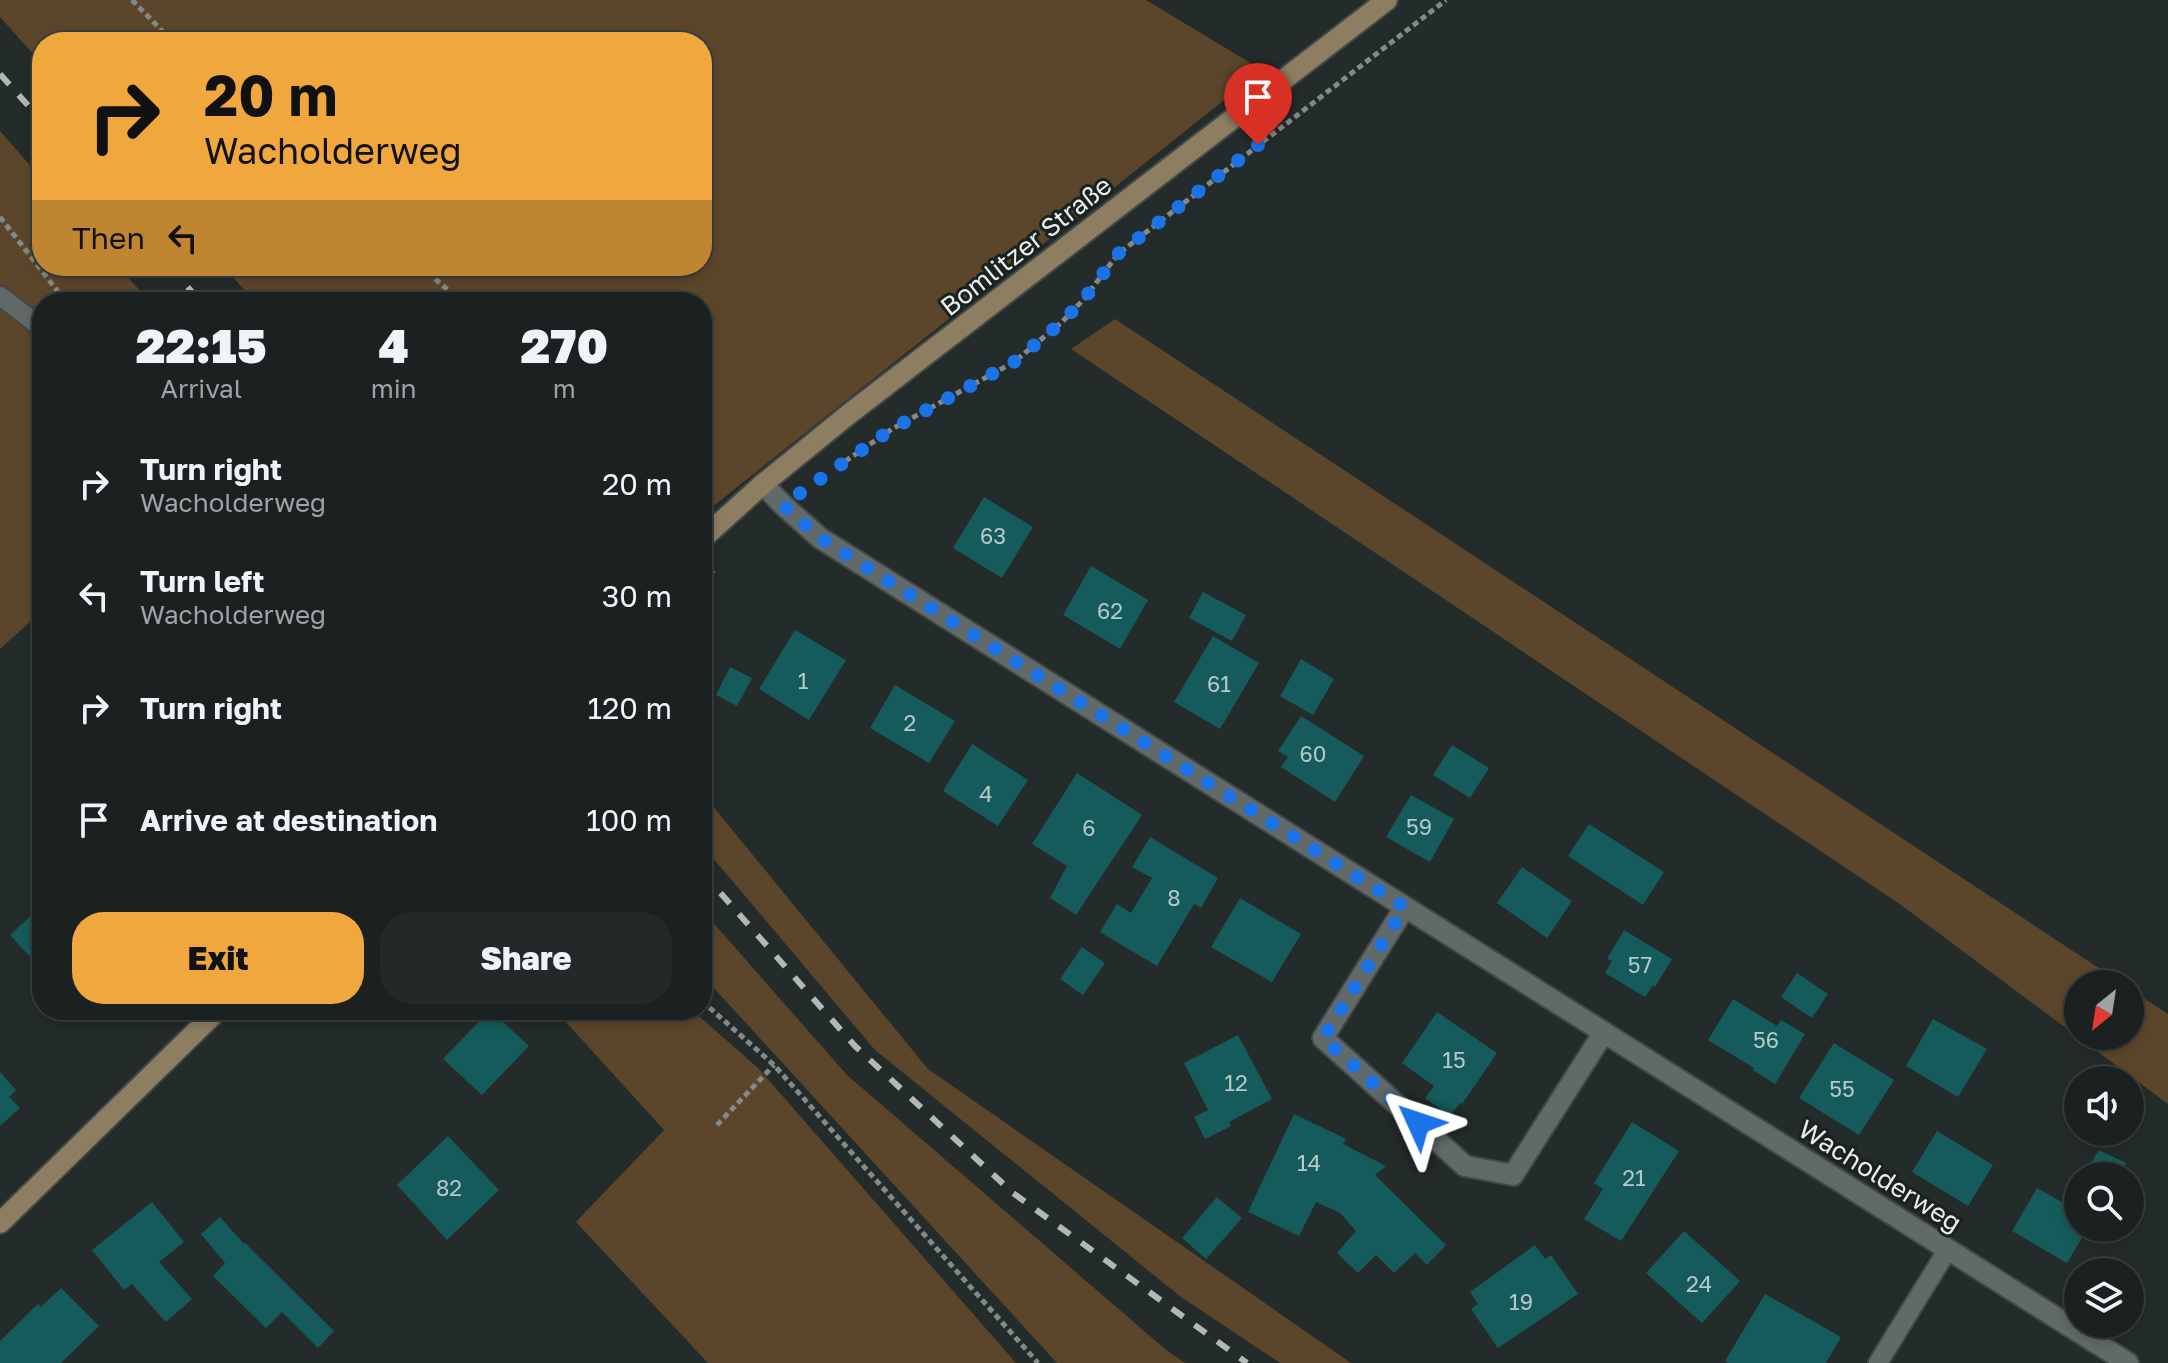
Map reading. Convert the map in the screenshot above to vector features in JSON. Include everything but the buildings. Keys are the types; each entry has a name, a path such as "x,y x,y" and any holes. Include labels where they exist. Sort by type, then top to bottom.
{"street":[{"name":"Bomlitzer Straße","path":"712,530 849,414 1387,0"},
{"name":"Wacholderweg","path":"763,484 820,538 2128,1363"},
{"path":"1405,907 1323,1038 1465,1166 1513,1175 1604,1032"},
{"path":"0,1223 208,1020"}],"lane":[{"path":"0,296 32,320"},
{"path":"1878,1363 1948,1249"}],"path":[{"path":"132,0 163,32"},
{"path":"831,471 892,429 1014,362 1062,322 1118,254 1446,0"},
{"path":"0,217 32,258"},
{"path":"46,276 58,292"},
{"path":"432,276 450,292"},
{"path":"712,571 725,559"},
{"path":"712,1010 774,1065 1038,1363"},
{"path":"717,1125 774,1065"}],"shaded area":[{"path":"0,0 1146,0 1262,70 712,507 712,292 246,292 232,276 712,276 712,32 32,32 32,53 0,17"},
{"path":"0,131 32,168 32,276 127,276 141,292 32,292 32,620 0,649"},
{"path":"1115,319 2102,970 2064,970 2064,1026 1901,905 1071,349"},
{"path":"712,805 928,1069 1351,1363 1280,1363 1181,1297 875,1050 712,857"},
{"path":"712,921 847,1075 1185,1363 1057,1363 712,986"},
{"path":"2144,998 2168,1014 2168,1104 2144,1086 2144,1066 2117,1066 2096,1050 2144,1050"},
{"path":"564,1020 703,1020 758,1068 1016,1363 708,1363 576,1222 664,1130"}],"railway":[{"path":"0,74 32,110"},
{"path":"178,276 192,292"},
{"path":"712,883 855,1046 1013,1193 1247,1363"}],"route":[{"path":"1258,145 1118,254 1062,322 1014,362 892,429 783,505 820,538 1405,907 1323,1038 1418,1123"}]}
